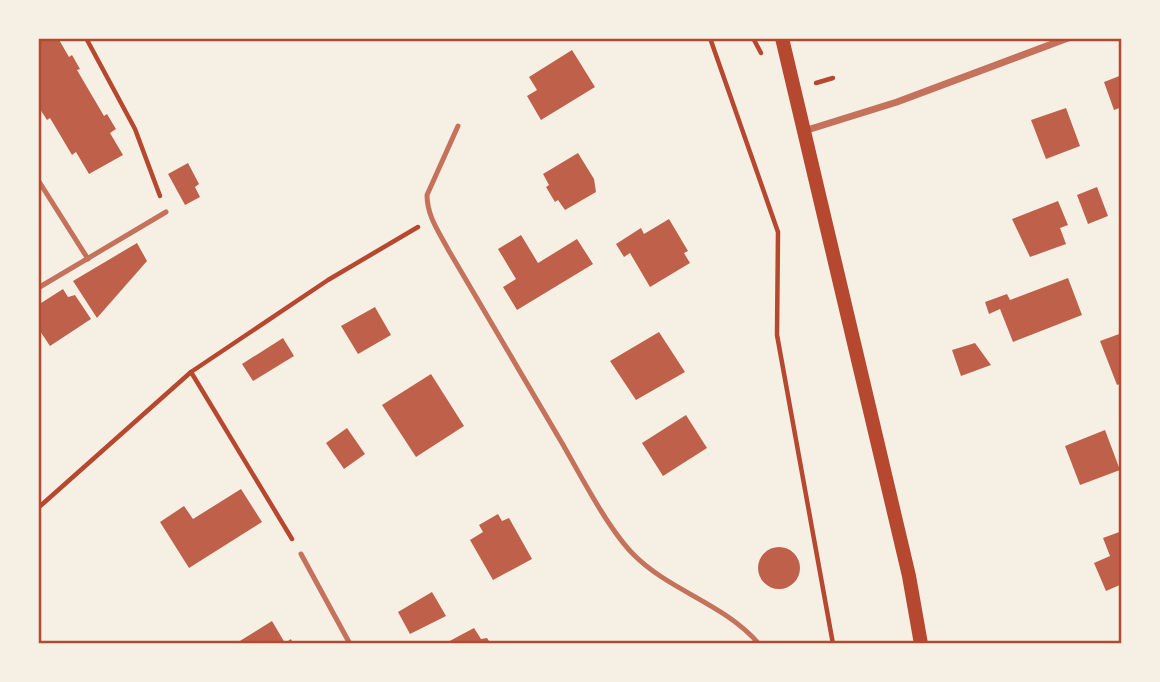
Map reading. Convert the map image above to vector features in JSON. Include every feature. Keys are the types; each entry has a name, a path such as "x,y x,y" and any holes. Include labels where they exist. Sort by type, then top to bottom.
{"main road":[{"path":"782,38 909,576 921,643"}],"street":[{"path":"804,131 897,102 1068,38"}],"lane":[{"path":"457,126 427,195 431,219 574,464 633,554 660,576 734,620 759,643"},
{"path":"38,180 88,259"},
{"path":"38,288 166,212"},
{"path":"301,554 350,643"}],"path":[{"path":"86,38 135,129 166,212"},
{"path":"710,38 778,232 777,335 833,643"},
{"path":"38,508 191,372 328,280 431,219"},
{"path":"191,372 301,554"}],"building":[{"path":"38,38 58,38 69,57 72,55 80,69 77,70 104,116 107,114 116,129 110,133 123,155 89,174 76,152 72,155 50,118 47,120 38,106"},
{"path":"572,50 595,87 541,120 527,96 537,90 529,77"},
{"path":"1122,75 1122,107 1114,110 1104,82"},
{"path":"1066,108 1080,146 1046,159 1031,120"},
{"path":"578,153 594,179 596,192 565,210 558,200 555,202 546,187 549,185 543,174"},
{"path":"188,163 199,184 195,187 200,197 185,205 168,174"},
{"path":"1097,187 1108,216 1088,224 1077,195"},
{"path":"1058,201 1068,225 1060,228 1066,244 1030,257 1012,219"},
{"path":"669,219 688,251 684,253 690,263 650,287 630,253 624,257 616,244 641,228 644,234"},
{"path":"521,235 538,263 577,239 593,264 517,310 503,287 516,279 498,249"},
{"path":"137,243 147,261 97,318 73,281"},
{"path":"1068,278 1082,315 1013,342 1000,309 989,314 985,302 1007,294 1010,300"},
{"path":"63,289 68,297 75,295 91,319 50,346 38,328 38,305"},
{"path":"375,307 391,335 358,354 341,326"},
{"path":"659,332 685,372 636,400 610,361"},
{"path":"1122,333 1122,383 1117,385 1100,341"},
{"path":"283,338 294,356 253,381 242,364"},
{"path":"975,343 991,365 961,376 952,350"},
{"path":"431,374 464,426 416,457 382,405"},
{"path":"686,415 707,448 663,476 642,443"},
{"path":"347,428 365,454 344,469 326,443"},
{"path":"1105,430 1120,470 1080,485 1065,446"},
{"path":"241,489 262,522 189,568 160,522 184,506 193,519"},
{"path":"498,514 502,521 509,518 532,559 493,580 470,540 483,532 479,525"},
{"path":"1122,531 1122,584 1106,591 1094,563 1110,556 1103,538"},
{"path":"779,547 794,553 800,568 794,583 779,589 764,583 758,568 764,553"},
{"path":"432,592 446,616 410,634 398,612"},
{"path":"272,621 285,643 291,639 293,644 235,644"},
{"path":"474,628 481,639 487,638 491,644 444,644"}]}
